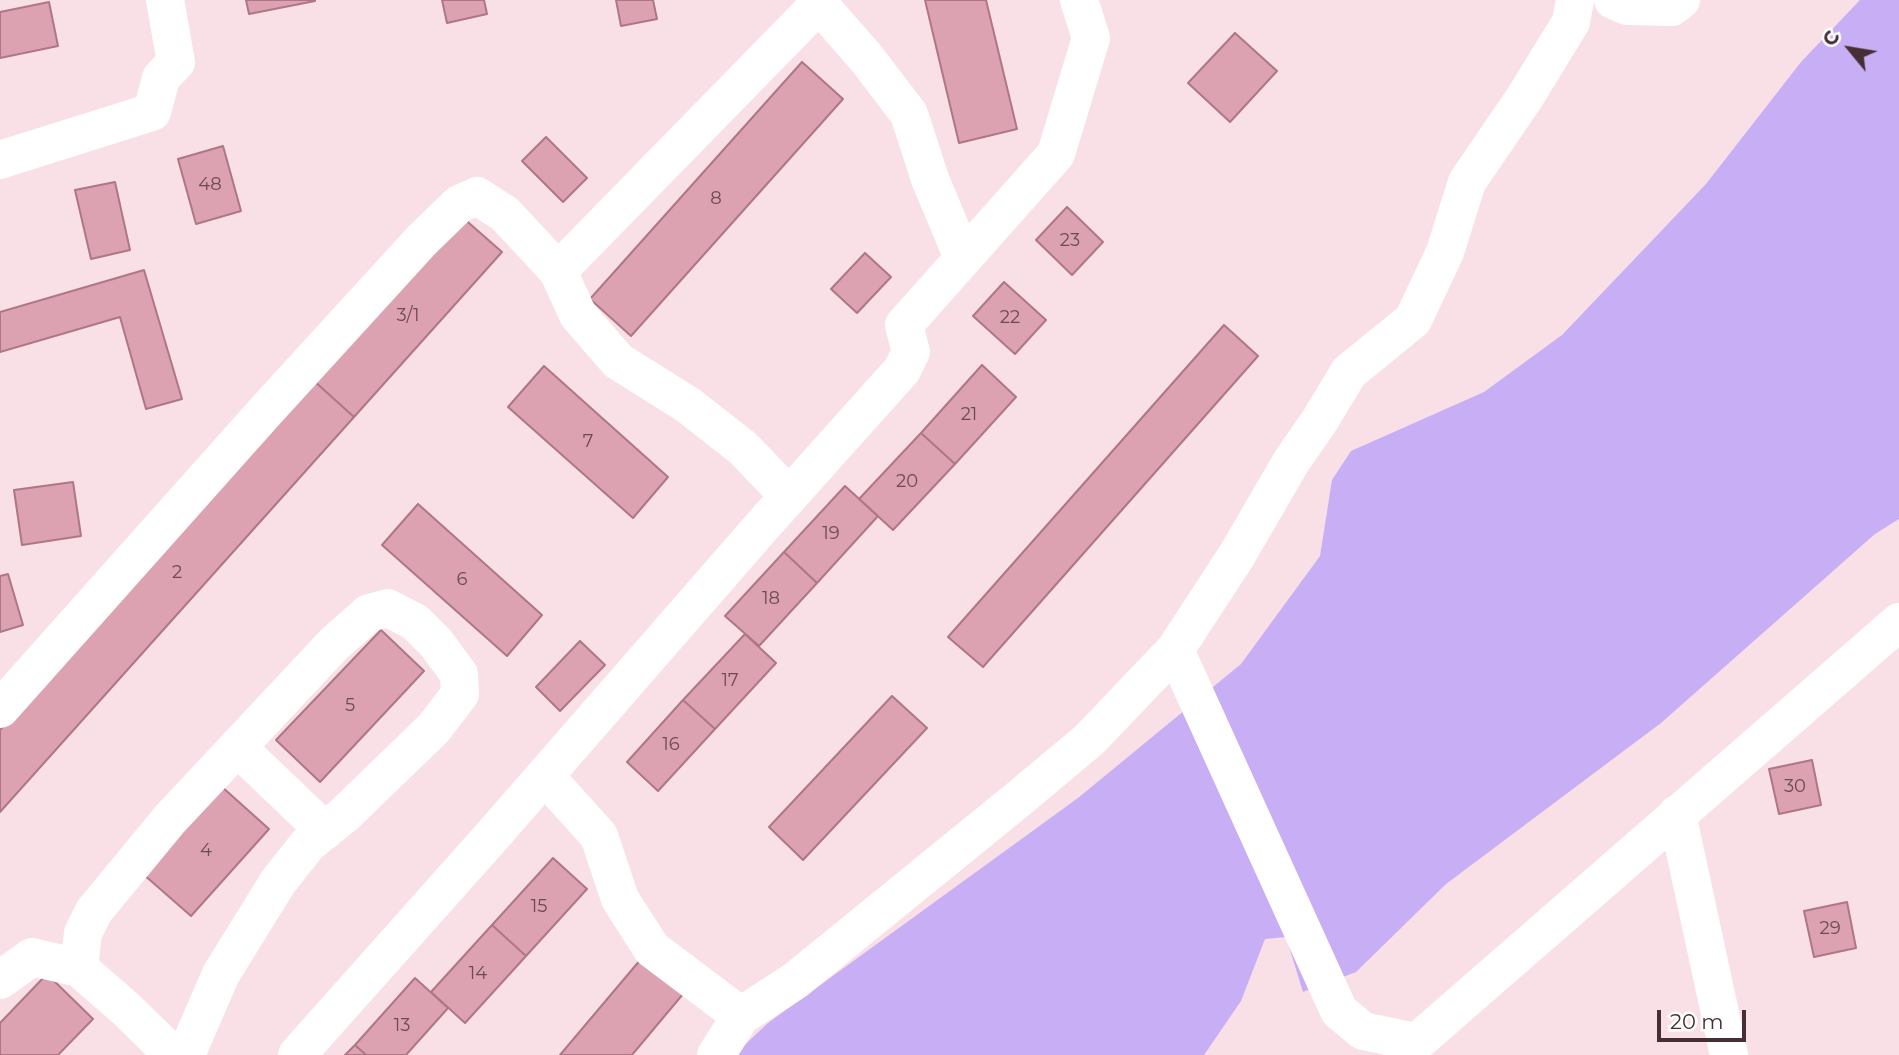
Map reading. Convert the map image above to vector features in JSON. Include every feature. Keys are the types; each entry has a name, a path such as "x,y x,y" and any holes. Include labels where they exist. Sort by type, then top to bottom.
{"street":[{"path":"0,160 152,112 161,78 176,62 165,0"},
{"path":"297,1055 902,370 911,352 904,325 1056,154 1091,38 1079,0"},
{"path":"716,1055 741,1016 796,980 1089,740 1175,650 1237,555 1349,372 1413,320 1445,252 1467,181 1525,97 1571,22 1575,0"},
{"path":"1613,0 1627,6 1672,7 1681,0"},
{"path":"558,271 819,2 909,114 930,179 963,258"},
{"path":"0,709 262,414 421,241 459,204 477,196 506,214 558,271 578,315 618,361 688,405 743,448 789,496"},
{"path":"79,968 83,933 94,911 170,818 334,644 369,613 388,608 415,622 436,643 459,674 460,694 434,728 308,844 278,882 221,974 186,1055"},
{"path":"1175,650 1339,1011 1363,1031 1409,1048 1899,622"},
{"path":"238,748 325,831"},
{"path":"545,776 599,836 620,900 652,949 741,1016"},
{"path":"1677,814 1729,1055"},
{"path":"0,980 32,957 79,968 173,1055"}],"shaded area":[{"path":"1860,0 1899,0 1899,519 1875,534 1661,723 1446,884 1356,972 1303,992 1286,937 1265,939 1241,1001 1204,1055 734,1055 768,1023 1078,798 1241,664 1320,556 1332,480 1351,451 1484,392 1562,335 1706,184 1801,62"}],"building":[{"path":"246,0 315,0 315,1 249,14"},
{"path":"442,0 484,0 487,14 447,23"},
{"path":"616,0 653,0 657,19 621,26"},
{"path":"925,0 986,0 1017,129 959,143"},
{"path":"49,2 58,46 0,58 0,12"},
{"path":"1235,33 1277,71 1230,122 1188,83"},
{"path":"802,62 843,99 631,336 590,299"},
{"path":"546,137 587,178 563,202 522,161"},
{"path":"223,146 241,211 196,224 178,159"},
{"path":"115,182 130,250 91,259 75,190"},
{"path":"1067,207 1103,242 1072,275 1036,240"},
{"path":"461,216 502,252 354,417 313,380"},
{"path":"865,253 891,277 857,313 831,289"},
{"path":"144,270 182,399 146,409 120,317 0,352 0,312"},
{"path":"1004,282 1046,320 1015,354 973,316"},
{"path":"1224,325 1258,356 983,667 948,637"},
{"path":"982,365 1016,397 955,464 921,433"},
{"path":"544,366 668,477 633,518 508,407"},
{"path":"313,380 354,417 0,812 0,730"},
{"path":"921,433 955,464 893,530 859,499"},
{"path":"73,482 81,536 22,545 14,490"},
{"path":"845,486 878,516 817,583 784,552"},
{"path":"418,504 542,615 507,656 382,545"},
{"path":"784,552 817,583 759,646 725,616"},
{"path":"8,574 23,625 0,632 0,576"},
{"path":"381,630 424,671 320,782 276,740"},
{"path":"745,634 776,663 715,729 683,700"},
{"path":"580,641 605,665 560,711 536,687"},
{"path":"892,696 927,728 803,860 769,827"},
{"path":"683,700 715,729 658,791 627,762"},
{"path":"1812,760 1821,805 1779,814 1769,769"},
{"path":"221,786 269,829 191,916 143,874"},
{"path":"553,858 587,889 526,956 492,925"},
{"path":"1847,902 1856,948 1814,957 1804,911"},
{"path":"492,925 526,956 465,1023 431,992"},
{"path":"641,959 683,994 632,1055 560,1055"},
{"path":"47,974 93,1019 58,1055 0,1055 0,1023"},
{"path":"415,978 448,1008 406,1055 366,1055 355,1045"},
{"path":"355,1045 366,1055 345,1055"}]}
